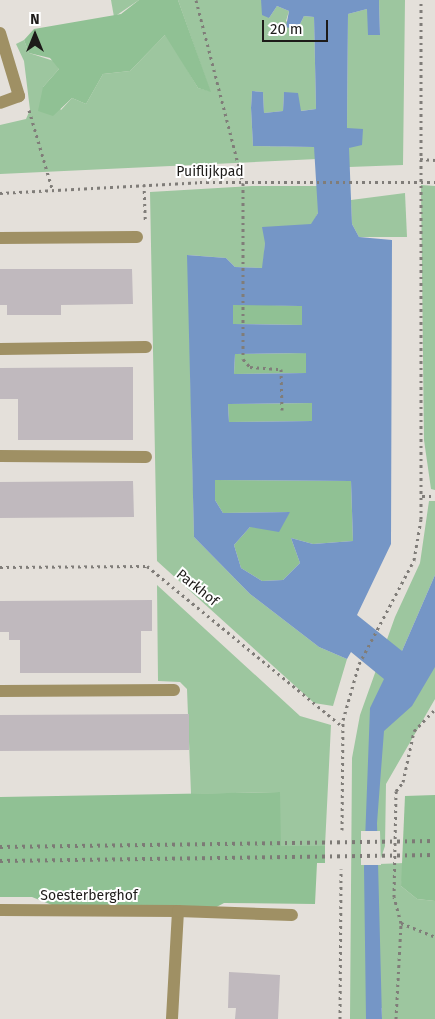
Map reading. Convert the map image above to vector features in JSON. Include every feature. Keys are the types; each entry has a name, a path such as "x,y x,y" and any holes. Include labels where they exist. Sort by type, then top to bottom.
{"street":[{"path":"0,33 20,96 0,102"},
{"path":"0,238 137,236"},
{"path":"0,349 146,347"},
{"path":"0,456 146,457"},
{"path":"0,691 174,690"},
{"name":"Soesterberghof","path":"0,910 292,915"},
{"path":"172,1019 178,912"}],"path":[{"path":"196,0 243,183 245,313 243,359 250,367 281,369 282,410"},
{"path":"342,830 342,726 359,664 383,622 414,560 422,496 421,0"},
{"path":"20,96 31,113 52,188"},
{"path":"420,159 435,160"},
{"name":"Puiflijkpad","path":"0,193 52,188 144,184 307,181 435,182"},
{"path":"137,236 145,239 144,184"},
{"path":"422,496 435,496"},
{"name":"Parkhof","path":"0,567 147,566 342,726"},
{"path":"396,1019 400,924 394,897 396,791 403,782 414,730 435,709"},
{"path":"340,1019 341,869"},
{"path":"400,924 435,937"}],"green space":[{"path":"111,0 139,0 114,17"},
{"path":"139,0 178,0 211,92 198,88 165,35 130,71 103,74 86,104 72,98 53,116 38,111 43,87 59,69 50,58 29,53 24,40 34,29 121,14"},
{"path":"178,0 261,0 269,18 277,6 289,11 286,21 297,30 304,16 314,17 316,109 300,111 284,93 283,111 264,113 263,92 252,91 251,108 253,146 314,147 317,159 0,174 0,125 26,119 30,110 24,61 16,44 24,40 29,53 57,62 59,69 43,87 61,110 72,98 86,104 103,74 130,71 166,34 198,88 210,91"},
{"path":"379,0 405,0 403,165 349,167 349,148 363,129 347,129 348,14 367,9 380,35"},
{"path":"421,185 435,186 435,490 431,489 424,440"},
{"path":"252,186 318,186 318,213 312,224 265,243 263,268 235,267 226,258 188,255 194,537 250,594 319,647 347,659 333,706 314,703 157,561 150,192"},
{"path":"405,193 407,237 359,237 352,224 351,200"},
{"path":"233,304 303,306 302,325 232,324"},
{"path":"306,353 306,373 234,374 235,354"},
{"path":"312,403 313,421 229,422 228,404"},
{"path":"215,480 351,481 353,541 313,544 291,538 300,563 283,580 262,581 241,568 234,545 250,527 290,512 223,513 215,500"},
{"path":"429,501 435,501 435,575 402,651 435,637 435,699 386,784 385,846 379,864 405,863 401,886 417,899 435,901 435,1019 382,1019 382,1008 366,1012 366,1019 350,1019 352,758 360,715 395,617 420,563"},
{"path":"157,585 300,716 331,725 325,846 280,846 280,792 191,794 187,689 180,682 158,681"},
{"path":"280,792 281,846 325,846 325,863 317,863 315,904 224,903 207,912 72,913 32,897 0,897 0,797"},
{"path":"435,795 435,901 417,899 401,886 405,796"}],"water":[{"path":"261,0 379,0 380,35 368,35 367,9 348,14 347,128 363,129 362,145 349,148 352,224 359,237 392,240 391,544 357,615 402,651 435,575 435,667 412,706 384,731 377,823 382,1019 366,1019 364,868 370,708 384,679 351,652 347,659 319,647 250,594 194,537 187,255 226,258 235,267 262,268 265,243 262,227 311,224 318,213 314,147 253,146 251,108 252,91 263,92 264,113 283,111 284,92 298,93 301,111 316,109 314,17 304,16 297,30 286,27 289,11 277,6 269,18 262,15","holes":["233,305 302,306 302,325 233,324","306,353 306,373 234,374 235,354","312,403 312,421 229,422 228,404","215,480 351,481 353,541 313,544 291,538 300,563 283,580 262,581 241,568 234,545 250,527 279,532 290,512 223,513 215,500"]}],"pier":[{"path":"361,831 380,831 381,865 361,865"}],"building":[{"path":"0,269 132,269 133,304 61,305 61,315 7,315 7,305 0,305"},
{"path":"133,367 133,440 18,440 18,399 0,399 0,368"},
{"path":"133,481 134,517 0,518 0,482"},
{"path":"152,600 152,631 141,631 141,673 20,673 20,640 9,640 9,632 0,632 0,601"},
{"path":"189,714 189,750 0,751 0,715"},
{"path":"229,972 280,975 278,1019 235,1019 236,1008 228,1008"}],"railway":[{"path":"0,847 435,841"},
{"path":"0,861 435,855"}]}
